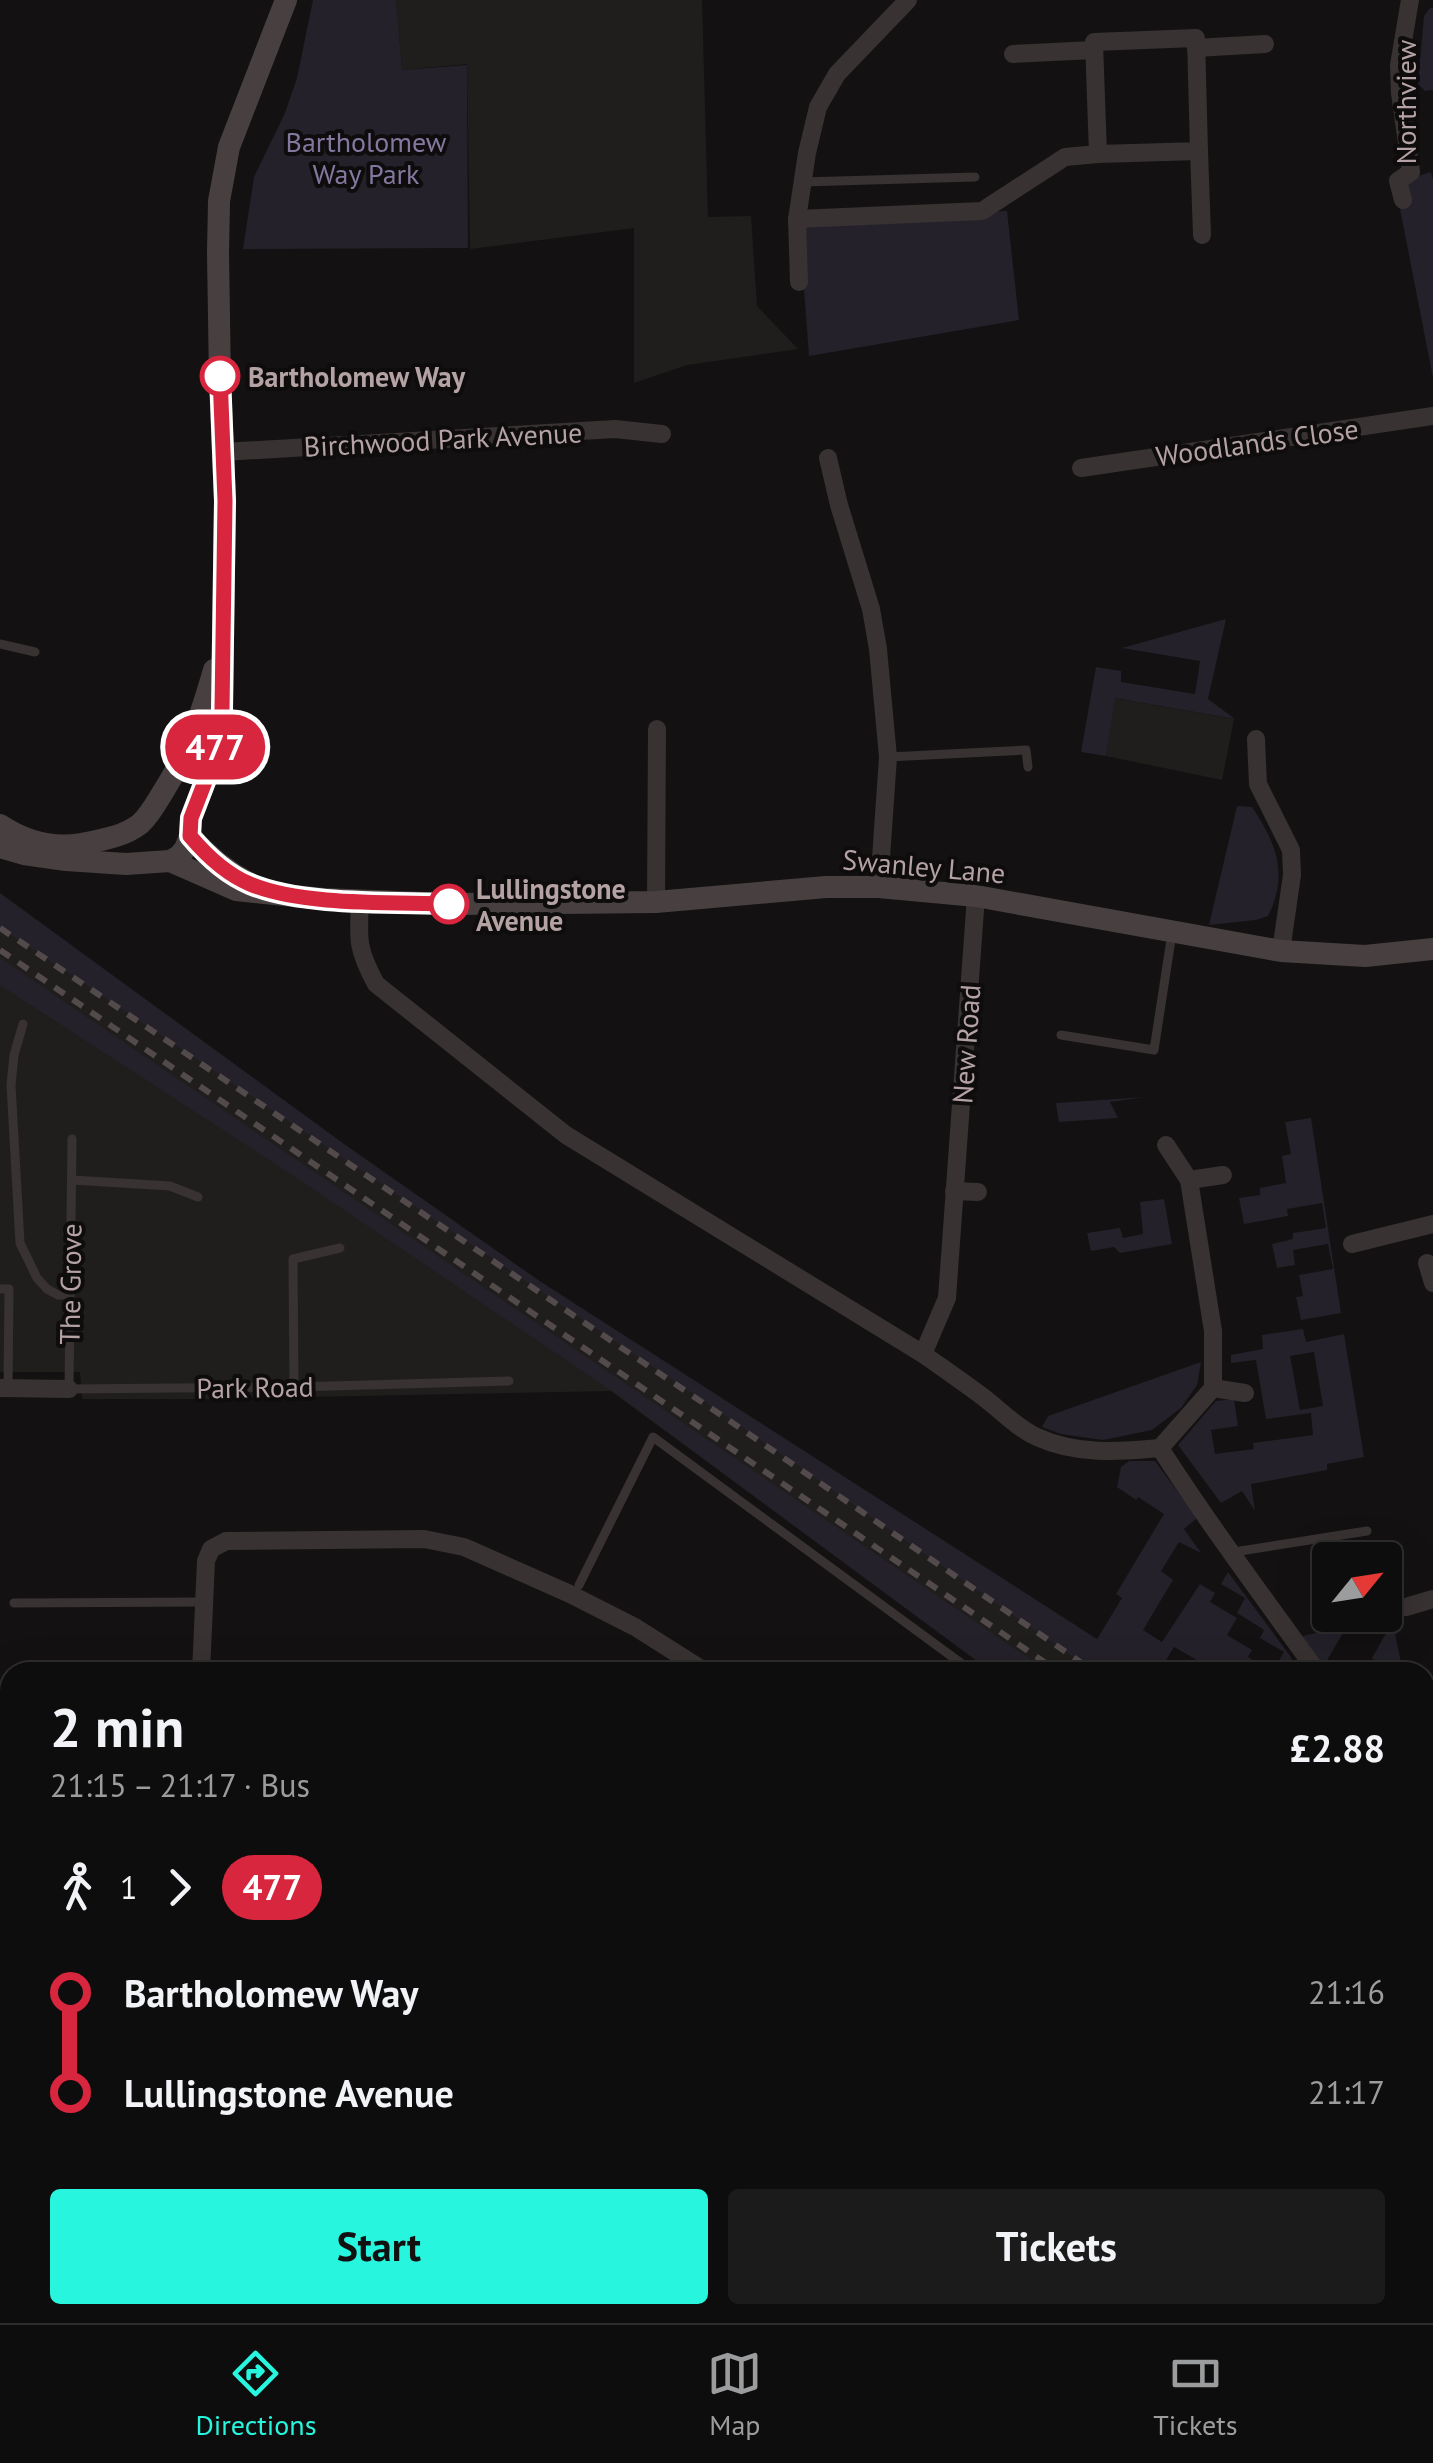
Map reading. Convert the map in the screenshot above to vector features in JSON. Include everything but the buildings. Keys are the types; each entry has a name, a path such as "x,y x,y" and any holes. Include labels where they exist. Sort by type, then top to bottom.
{"main road":[{"path":"222,645 195,734 144,818 144,851 152,858 166,861 185,850 211,766 222,710 225,501 219,201 229,147 286,0"},
{"path":"0,825 31,842 69,846 114,838 144,818 167,812 183,819 190,831"},
{"name":"Swanley Lane","path":"190,831 204,852 231,874 285,895"},
{"name":"Swanley Lane","path":"0,846 66,860 126,864 166,861 236,890 285,895 449,904 656,902 879,887 976,896 1282,950 1365,956 1433,950"}],"street":[{"path":"799,282 796,219 818,107 837,74 908,0"},
{"name":"Northview","path":"1402,200 1398,181 1411,172 1399,65 1410,0"},
{"path":"1098,154 1094,42 1196,38 1202,235"},
{"path":"1196,48 1265,44"},
{"path":"1013,54 1094,50"},
{"path":"796,219 982,211 1064,156 1199,151"},
{"name":"Woodlands Close","path":"1080,468 1433,416"},
{"name":"Birchwood Park Avenue","path":"223,452 615,429 662,434"},
{"path":"828,458 878,649 888,757 879,887"},
{"path":"656,902 657,729"},
{"path":"1256,739 1258,784 1291,850 1292,875 1282,950"},
{"name":"New Road","path":"923,1354 947,1298 976,896"},
{"path":"360,900 358,943 376,984 566,1135 923,1354 1033,1436 1057,1444 1116,1452 1160,1448 1213,1388 1213,1331 1189,1180 1166,1145"},
{"path":"1189,1180 1223,1175"},
{"path":"954,1191 978,1192"},
{"path":"1352,1244 1433,1224"},
{"path":"1428,1263 1433,1284"},
{"name":"Park Road","path":"4,1388 69,1389"},
{"path":"1213,1388 1245,1392"},
{"path":"1160,1448 1203,1516 1310,1662"},
{"path":"201,1662 206,1562 212,1549 226,1541 424,1538 464,1547 570,1594 690,1662"},
{"path":"1406,1606 1433,1599"}],"lane":[{"path":"802,182 975,177"},
{"path":"0,644 36,652"},
{"path":"888,757 1026,750 1028,767"},
{"path":"1061,1035 1154,1050 1172,933"},
{"path":"23,1024 11,1085 20,1243 37,1278 47,1289 68,1296"},
{"name":"The Grove","path":"69,1389 72,1139"},
{"path":"72,1180 170,1186 198,1197"},
{"path":"294,1386 293,1260 340,1248"},
{"path":"0,1289 9,1289 4,1388"},
{"name":"Park Road","path":"69,1389 510,1381"},
{"path":"579,1585 652,1438 960,1662"},
{"path":"1231,1553 1367,1531"},
{"path":"14,1603 203,1602"}],"shaded area":[{"path":"396,0 702,0 708,217 751,216 757,306 798,349 687,365 634,383 634,228 470,249 467,64 402,70"},
{"path":"1114,698 1234,719 1222,780 1106,756"},
{"path":"0,894 541,1282 1132,1662 978,1662 611,1391 82,1399 80,1372 0,1372"}],"green space":[{"name":"Bartholomew Way Park","path":"313,0 396,0 402,70 467,65 468,248 243,249 254,177 297,78"},
{"path":"1430,8 1433,90 1425,91 1418,84 1424,16"},
{"path":"1431,172 1433,180 1433,378 1395,183"},
{"path":"1007,211 1019,320 809,356 799,221"},
{"path":"1226,619 1208,699 1235,719 1115,698 1106,756 1081,752 1096,667 1121,671 1121,682 1195,694 1200,661 1122,648"},
{"path":"1237,806 1252,807 1268,833 1277,859 1278,887 1268,916 1209,925"},
{"path":"0,893 541,1282 1097,1639 1122,1598 1116,1594 1164,1514 1117,1487 1121,1467 1129,1461 1155,1461 1197,1518 1184,1529 1201,1553 1179,1542 1161,1571 1173,1580 1143,1630 1162,1642 1200,1584 1215,1593 1210,1602 1237,1618 1227,1635 1252,1650 1248,1657 1256,1662 1200,1662 1174,1647 1165,1662 1081,1662 726,1416 0,927"},
{"path":"0,958 1034,1662 978,1662 612,1391 294,1176 0,985"},
{"path":"1146,1097 1110,1102 1118,1118 1059,1122 1056,1103"},
{"path":"1311,1118 1341,1313 1301,1320 1296,1297 1303,1296 1299,1275 1333,1269 1328,1244 1293,1250 1295,1265 1277,1268 1272,1244 1293,1239 1293,1233 1326,1228 1322,1203 1287,1209 1288,1216 1244,1224 1239,1198 1260,1195 1260,1188 1286,1183 1282,1156 1291,1154 1285,1122"},
{"path":"1164,1199 1172,1244 1120,1253 1114,1247 1091,1251 1087,1233 1120,1228 1123,1238 1143,1234 1140,1202"},
{"path":"1303,1329 1306,1342 1344,1334 1364,1457 1327,1464 1327,1470 1251,1484 1255,1511 1242,1491 1221,1503 1178,1445 1216,1401 1234,1399 1238,1426 1211,1430 1215,1454 1254,1449 1253,1443 1313,1435 1311,1413 1266,1419 1256,1360 1231,1363 1231,1355 1263,1349 1262,1335","holes":["1314,1352 1323,1406 1300,1410 1290,1356"]},
{"path":"1201,1362 1197,1385 1181,1408 1152,1430 1103,1440 1042,1427 1048,1416"},
{"path":"1228,1572 1293,1662 1278,1662 1284,1652 1260,1638 1264,1630 1237,1613 1245,1598 1221,1584"},
{"path":"1344,1632 1326,1662 1316,1662 1294,1638"},
{"path":"1387,1632 1395,1632 1401,1662 1377,1662 1372,1658"}],"railway":[{"path":"0,928 1080,1662"},
{"path":"0,950 1044,1662"}],"bus line":[{"name":"477","path":"220,376 225,501 222,710 211,766 191,818 190,836 231,874 285,895 449,904"}],"place":[{"name":"Bartholomew Way","path":"220,376"},
{"name":"Lullingstone Avenue","path":"449,904"}]}
